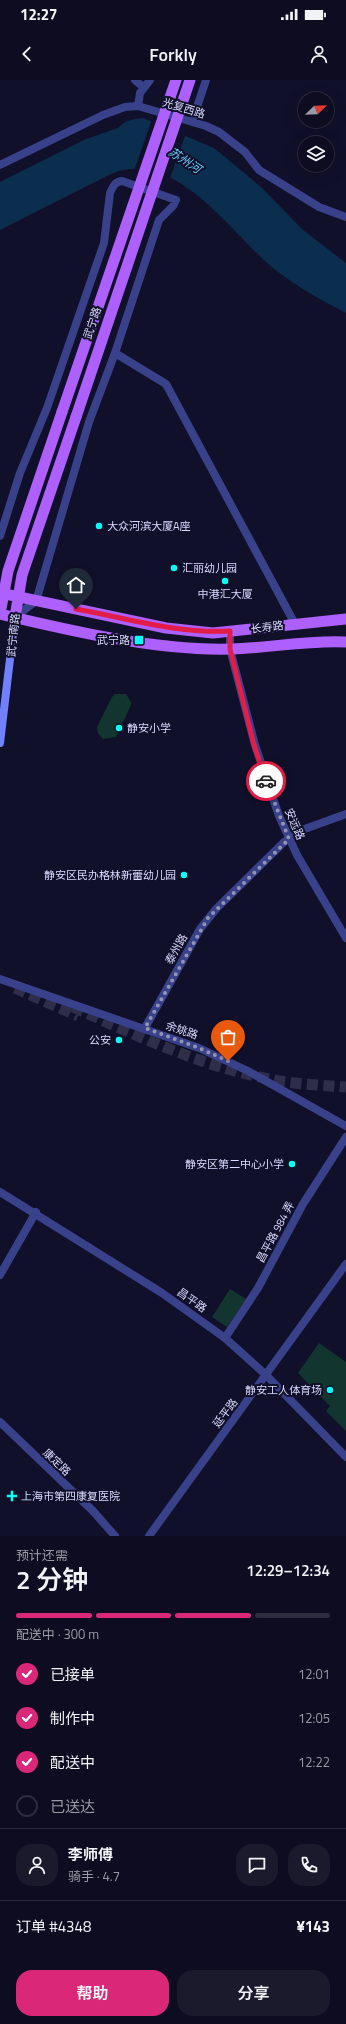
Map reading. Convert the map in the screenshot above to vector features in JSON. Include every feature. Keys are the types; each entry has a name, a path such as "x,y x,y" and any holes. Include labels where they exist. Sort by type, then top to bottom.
{"main road":[{"name":"武宁路","path":"0,614 2,594 8,571 176,80"},
{"name":"武宁路","path":"17,597 22,575 190,80"},
{"name":"长寿路","path":"2,594 166,628 212,632 230,640 295,624 346,619"},
{"name":"武宁南路","path":"0,743 17,597"},
{"name":"长寿路","path":"0,614 93,634 166,646 230,640 346,642"}],"street":[{"path":"135,80 143,87"},
{"path":"138,106 140,93 143,87 150,80"},
{"path":"192,122 206,80"},
{"name":"光复西路","path":"0,165 96,118 125,107 138,106 192,122 224,134 245,152 259,170 319,207 346,217"},
{"path":"0,536 20,473 47,408 104,243 110,193 115,183 122,181 176,200 173,206 159,220 116,353 89,422 36,601 15,618"},
{"path":"116,353 166,384 295,624"},
{"name":"安远路","path":"230,640 254,745 270,792 289,839 346,938"},
{"name":"泰州路","path":"145,1028 208,918 289,839 302,830 346,814"},
{"name":"余姚路","path":"0,979 145,1028 218,1056 346,1126"},
{"name":"昌平路 984 弄","path":"225,1338 258,1288 303,1204 346,1137"},
{"name":"昌平路","path":"0,1192 36,1212 162,1293 225,1338 266,1375 346,1458"},
{"path":"0,1274 36,1212"},
{"name":"延平路","path":"149,1536 346,1264"},
{"name":"康定路","path":"0,1422 93,1511 114,1536"}],"green space":[{"path":"115,694 126,694 131,702 131,705 116,737 103,739 98,733 97,727"},
{"path":"230,1289 246,1299 227,1327 212,1317"},
{"name":"静安工人体育场","path":"319,1343 346,1362 346,1431 326,1411 330,1406 298,1373"}],"water":[{"name":"苏州河","path":"143,118 214,148 261,187 303,230 346,263 346,313 315,296 274,269 197,195 177,182 157,172 135,169 113,173 0,230 0,182 86,139 118,128 129,120"}],"pier":[{"path":"152,119 186,133 169,181 147,172 134,171"}],"tunnel":[{"path":"15,988 78,1016"},
{"path":"73,1007 166,1048 214,1065 284,1082 346,1087"}],"way so far":[{"path":"228,1061 199,1048 145,1028 200,929 208,918 274,851 289,839 266,781"}],"place":[{"name":"大众河滨大厦A座","path":"99,526"},
{"name":"汇丽幼儿园","path":"174,568"},
{"name":"中港汇大厦","path":"225,581"},
{"name":"武宁路","path":"139,640"},
{"name":"静安小学","path":"119,728"},
{"name":"静安区民办格林新蕾幼儿园","path":"184,875"},
{"name":"公安","path":"119,1040"},
{"name":"静安区第二中心小学","path":"292,1164"},
{"name":"静安工人体育场","path":"330,1390"},
{"name":"上海市第四康复医院","path":"12,1496"}],"route":[{"path":"76,609 115,616 166,628 212,632 230,631 230,649 254,745 266,781"}]}
